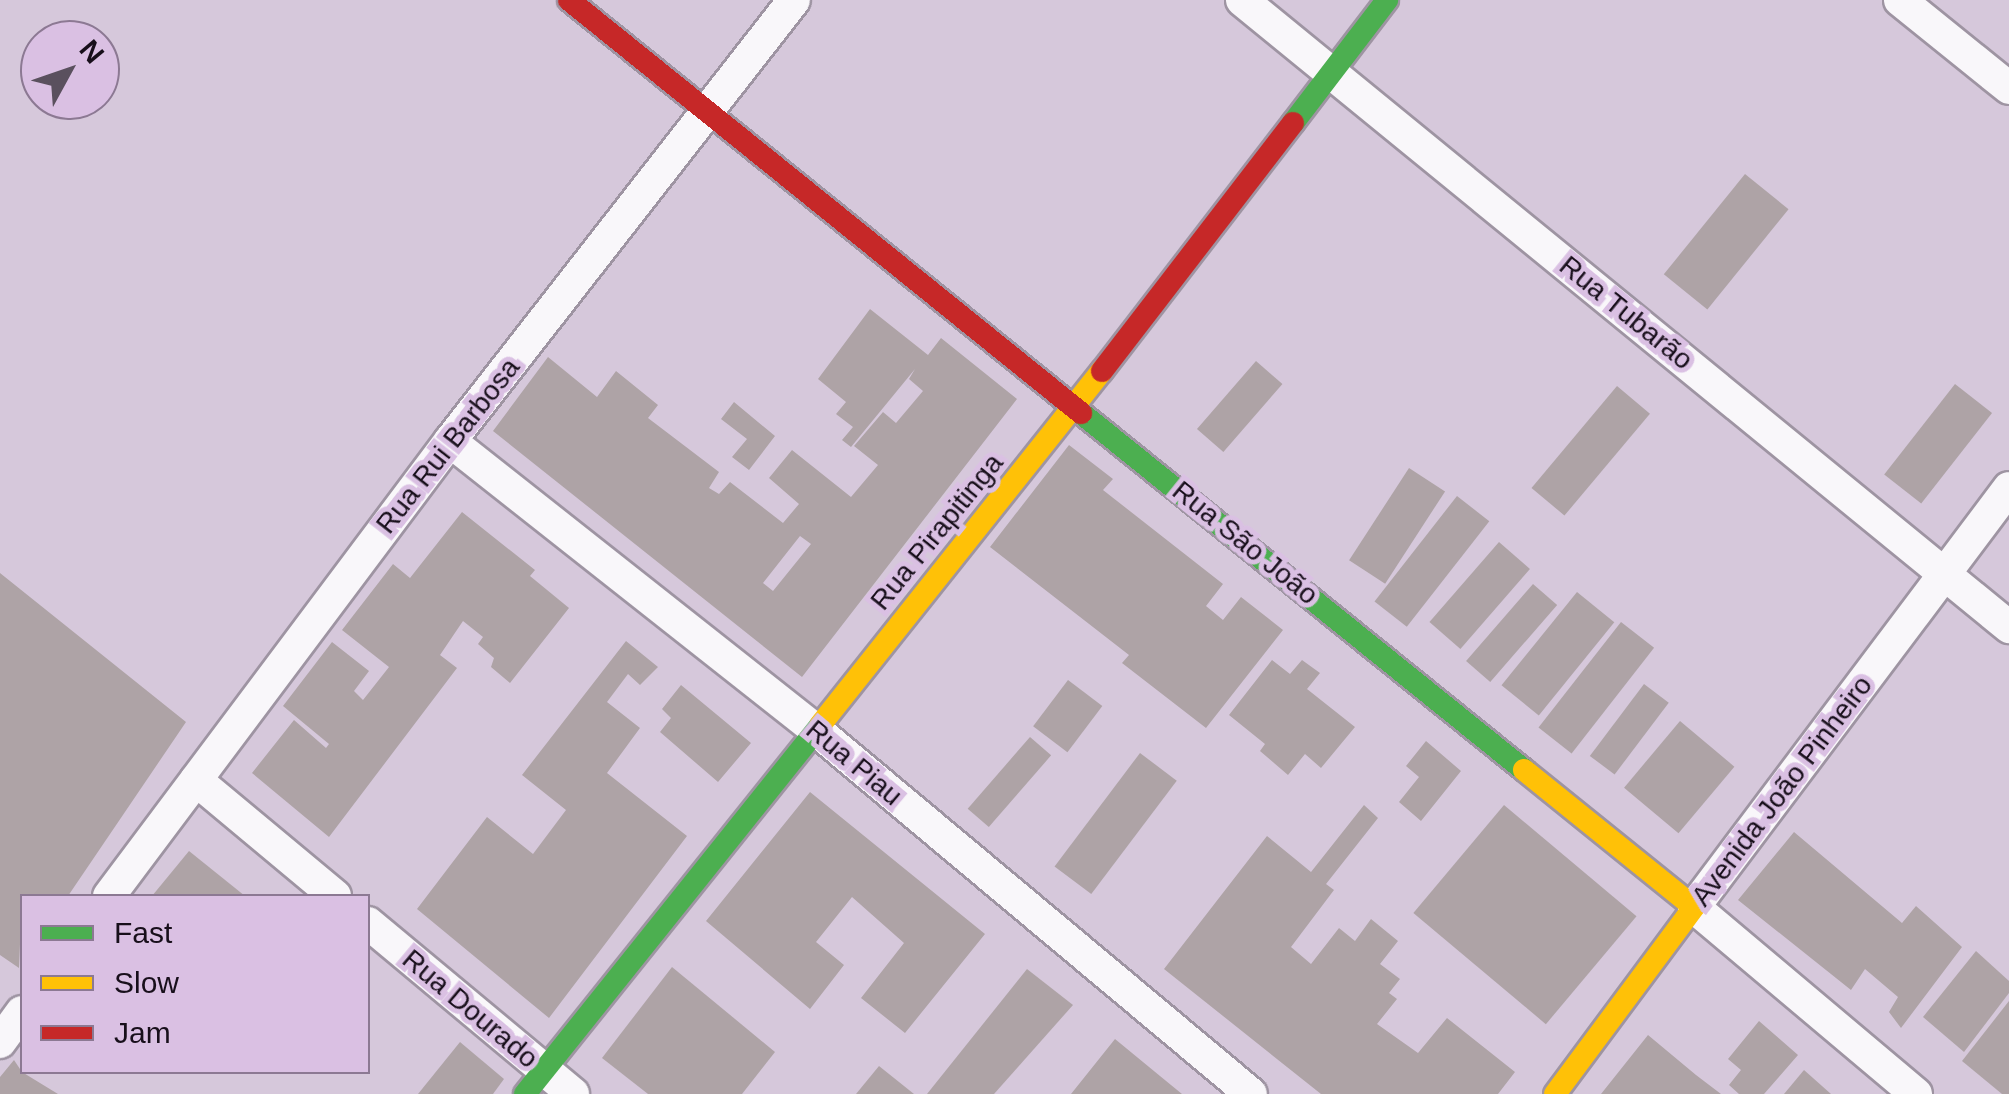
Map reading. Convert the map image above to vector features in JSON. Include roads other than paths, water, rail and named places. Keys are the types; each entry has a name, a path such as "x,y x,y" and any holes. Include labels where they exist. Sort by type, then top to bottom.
{"street":[{"name":"Rua São João","path":"569,0 1076,406 1694,908 1916,1094"},
{"name":"Rua Rui Barbosa","path":"110,894 450,441 794,0"},
{"name":"Rua Tubarão","path":"1242,0 2009,627"},
{"name":"Rua Pirapitinga","path":"534,1082 1076,406 1388,0"},
{"path":"1900,0 2009,88"},
{"name":"Rua Piau","path":"450,441 816,730 1251,1094"},
{"name":"Avenida João Pinheiro","path":"1555,1094 2009,488"},
{"path":"196,780 333,894"},
{"name":"Rua Dourado","path":"370,926 534,1082 573,1094"},
{"path":"0,1042 20,1015"}]}
